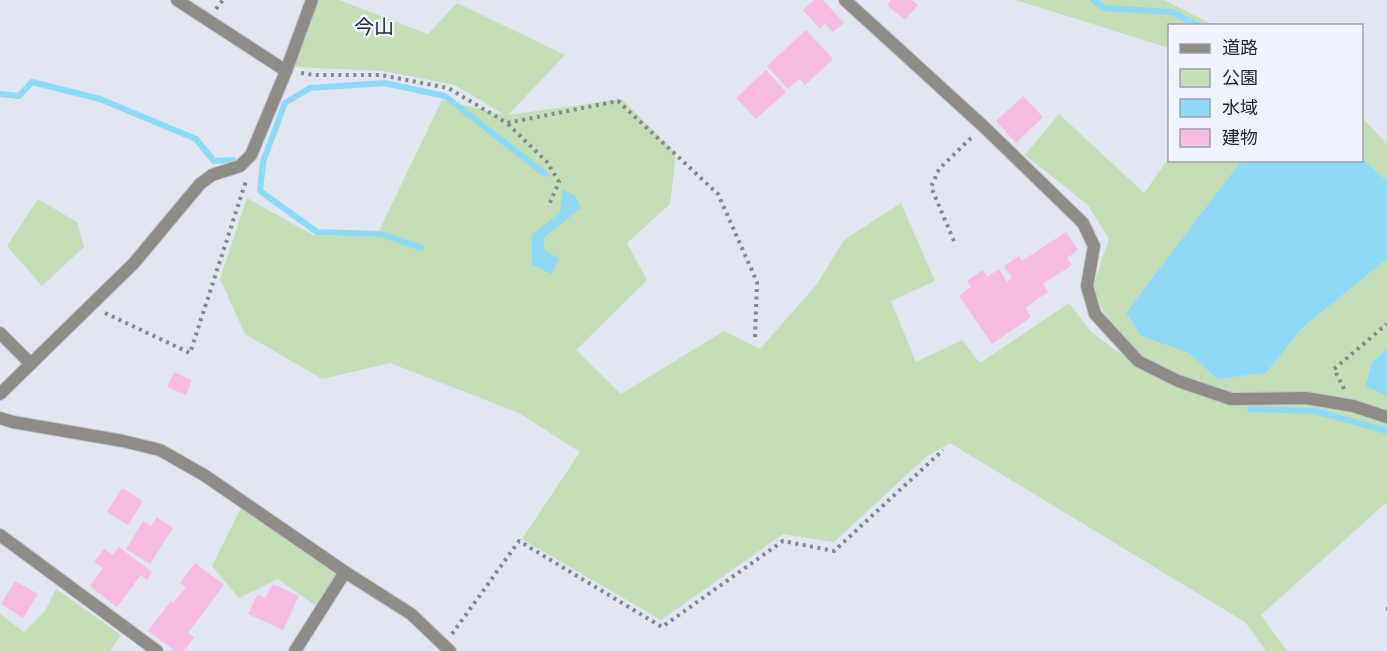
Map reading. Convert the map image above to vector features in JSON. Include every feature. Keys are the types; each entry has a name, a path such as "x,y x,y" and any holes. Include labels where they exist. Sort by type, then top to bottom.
{"street":[{"path":"177,0 286,71"},
{"path":"0,394 134,263 200,184 212,175 240,166 251,155 286,71 312,0"},
{"path":"845,0 983,126 1083,223 1094,246 1087,286 1095,314 1137,361 1178,381 1231,399 1306,398 1353,406 1387,417"},
{"path":"0,333 31,364"},
{"path":"0,418 160,450 204,475 345,572 411,614 447,647"},
{"path":"0,535 157,651"},
{"path":"295,651 345,572"}],"path":[{"path":"286,71 314,75 381,75 448,88 507,123 547,162 559,182 548,207"},
{"path":"507,123 618,101 718,194 757,282 755,336"},
{"path":"954,241 931,187 939,169 983,126"},
{"path":"90,306 190,353 248,174 240,166"},
{"path":"1353,406 1334,369 1387,324"},
{"path":"447,647 519,541 662,627 783,542 834,551 943,450"}],"green space":[{"path":"317,0 339,0 428,34 457,3 565,55 508,115 622,99 676,153 670,204 627,243 647,280 576,350 621,394 724,331 760,349 817,284 844,240 901,203 935,281 891,301 916,362 962,340 980,363 1069,303 1091,332 1128,359 1092,289 1109,239 1088,205 1025,155 1059,114 1144,193 1168,159 1168,162 1240,162 1126,313 1141,336 1189,353 1217,379 1266,373 1302,328 1387,259 1387,348 1372,363 1365,386 1387,396 1387,502 1261,615 1287,651 1266,651 1245,622 950,443 926,457 834,542 783,534 661,620 522,539 580,452 519,413 390,363 322,379 245,334 220,279 247,198 313,235 376,237 442,100 505,115 455,85 383,71 295,67"},
{"path":"1016,0 1164,0 1211,24 1168,24 1168,48"},
{"path":"1363,119 1387,144 1387,181 1363,159"},
{"path":"38,199 77,222 84,247 42,286 7,246"},
{"path":"241,508 337,575 316,606 278,579 239,598 212,566"},
{"path":"56,589 121,635 110,651 0,651 0,614 24,632 45,611"}],"water":[{"path":"1363,159 1387,181 1387,259 1302,328 1266,373 1217,379 1189,353 1141,336 1126,313 1240,162 1363,162"},
{"path":"563,189 575,196 581,208 543,238 545,251 559,258 552,274 532,265 532,235 560,212"},
{"path":"1387,348 1387,396 1365,386 1372,363"}],"building":[{"path":"814,0 823,0 844,23 833,32 825,24 820,29 803,10"},
{"path":"891,0 912,0 918,5 905,20 887,5"},
{"path":"806,30 833,59 805,85 799,79 788,89 767,66"},
{"path":"766,70 786,92 756,119 736,98"},
{"path":"1023,96 1043,117 1016,143 996,121"},
{"path":"1066,232 1078,250 1067,258 1072,265 1043,284 1048,292 1025,308 1031,317 992,344 959,296 971,287 967,281 983,270 987,277 999,269 1007,282 1012,278 1004,266 1019,256 1022,261"},
{"path":"174,372 192,380 186,395 167,387"},
{"path":"122,488 143,501 128,525 107,512"},
{"path":"157,517 173,528 150,564 126,549 143,521 151,526"},
{"path":"119,547 152,572 147,580 141,575 117,607 90,586 103,568 94,562 104,549 113,555"},
{"path":"195,563 224,585 188,633 194,637 184,651 175,651 148,631 171,601 173,603 186,587 180,583"},
{"path":"15,581 38,594 23,618 1,604"},
{"path":"273,584 299,596 283,630 248,614 258,594 265,598"}],"waterway":[{"path":"1093,0 1103,8 1172,12 1194,24"},
{"path":"0,94 19,96 32,82 100,99 196,139 214,161 233,160"},
{"path":"421,248 381,234 317,232 260,191 263,162 285,103 310,88 384,83 445,96 545,174"},
{"path":"1250,409 1315,411 1387,431"}],"district":[{"name":"今山","path":"374,27"}]}
